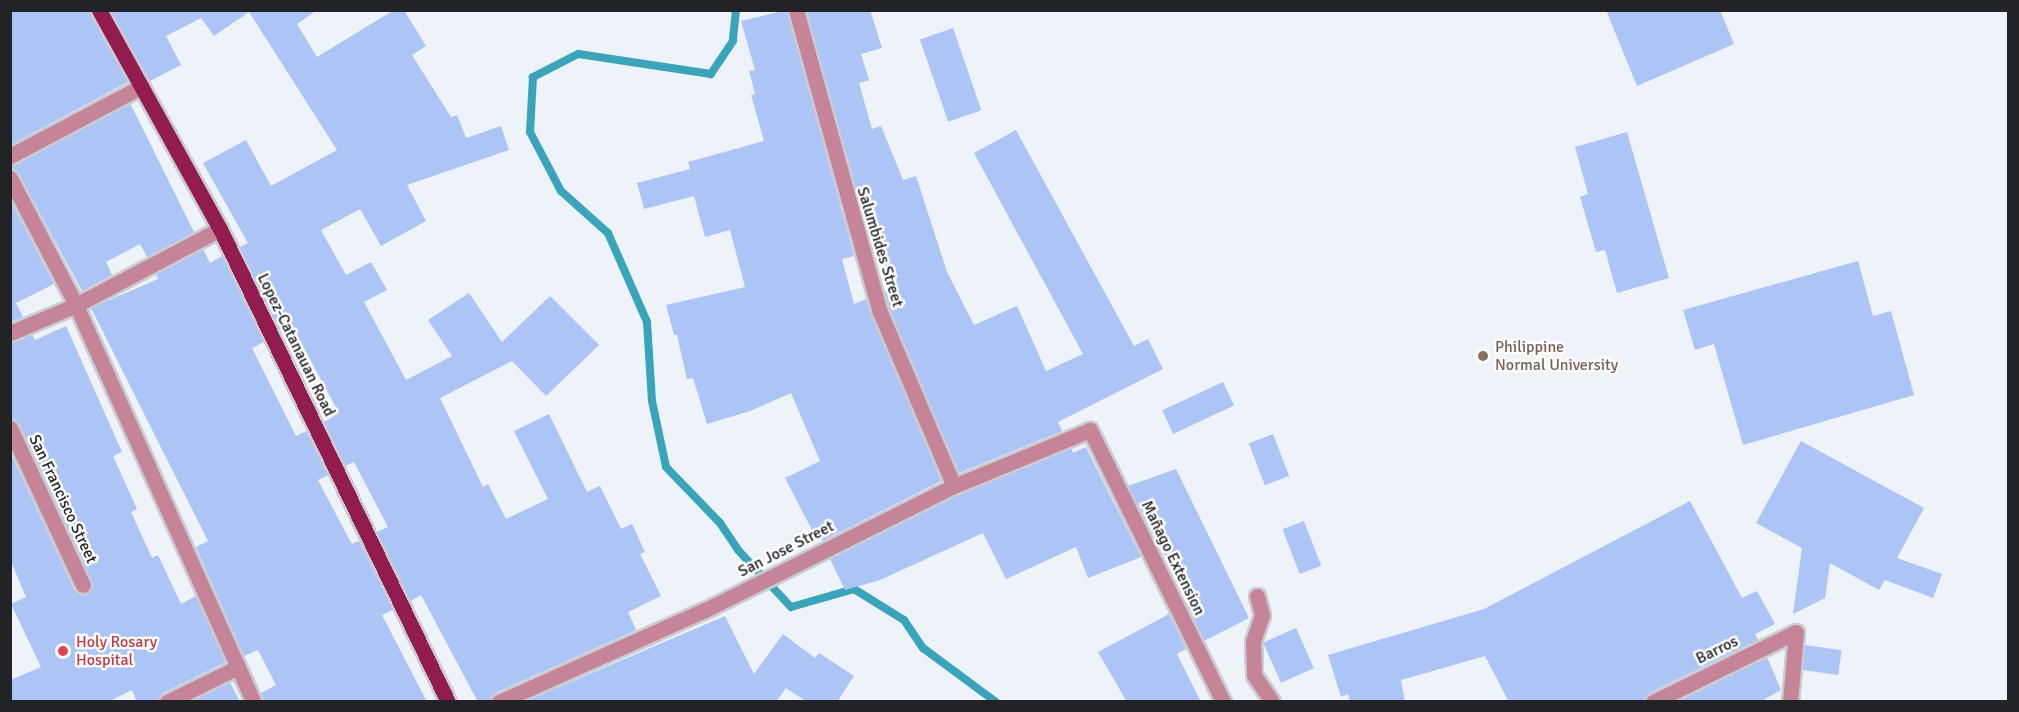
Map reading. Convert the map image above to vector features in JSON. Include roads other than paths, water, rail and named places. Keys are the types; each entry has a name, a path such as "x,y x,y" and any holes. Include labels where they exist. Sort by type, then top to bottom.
{"main road":[{"name":"Lopez-Catanauan Road","path":"99,10 220,229 448,702"}],"street":[{"name":"Salumbides Street","path":"796,10 880,312 954,486"},
{"path":"10,156 142,86"},
{"path":"10,178 76,305 254,702"},
{"path":"10,333 76,305 220,229"},
{"name":"San Francisco Street","path":"10,428 83,585"},
{"name":"San Jose Street","path":"499,702 705,610 954,486 1090,430"},
{"name":"Mañago Extension","path":"1090,430 1223,702"},
{"path":"1257,596 1262,615 1253,641 1254,675 1272,702"},
{"name":"Barros","path":"1653,702 1796,632 1790,702"},
{"path":"167,702 238,667"}],"waterway":[{"path":"736,10 733,41 711,74 578,54 533,77 530,132 561,191 608,233 647,322 652,401 666,467 720,523 738,550 791,607 854,589 904,620 923,648 996,702"}],"place":[{"name":"Philippine Normal University","path":"1483,356"},
{"name":"Holy Rosary Hospital","path":"63,651"}]}
